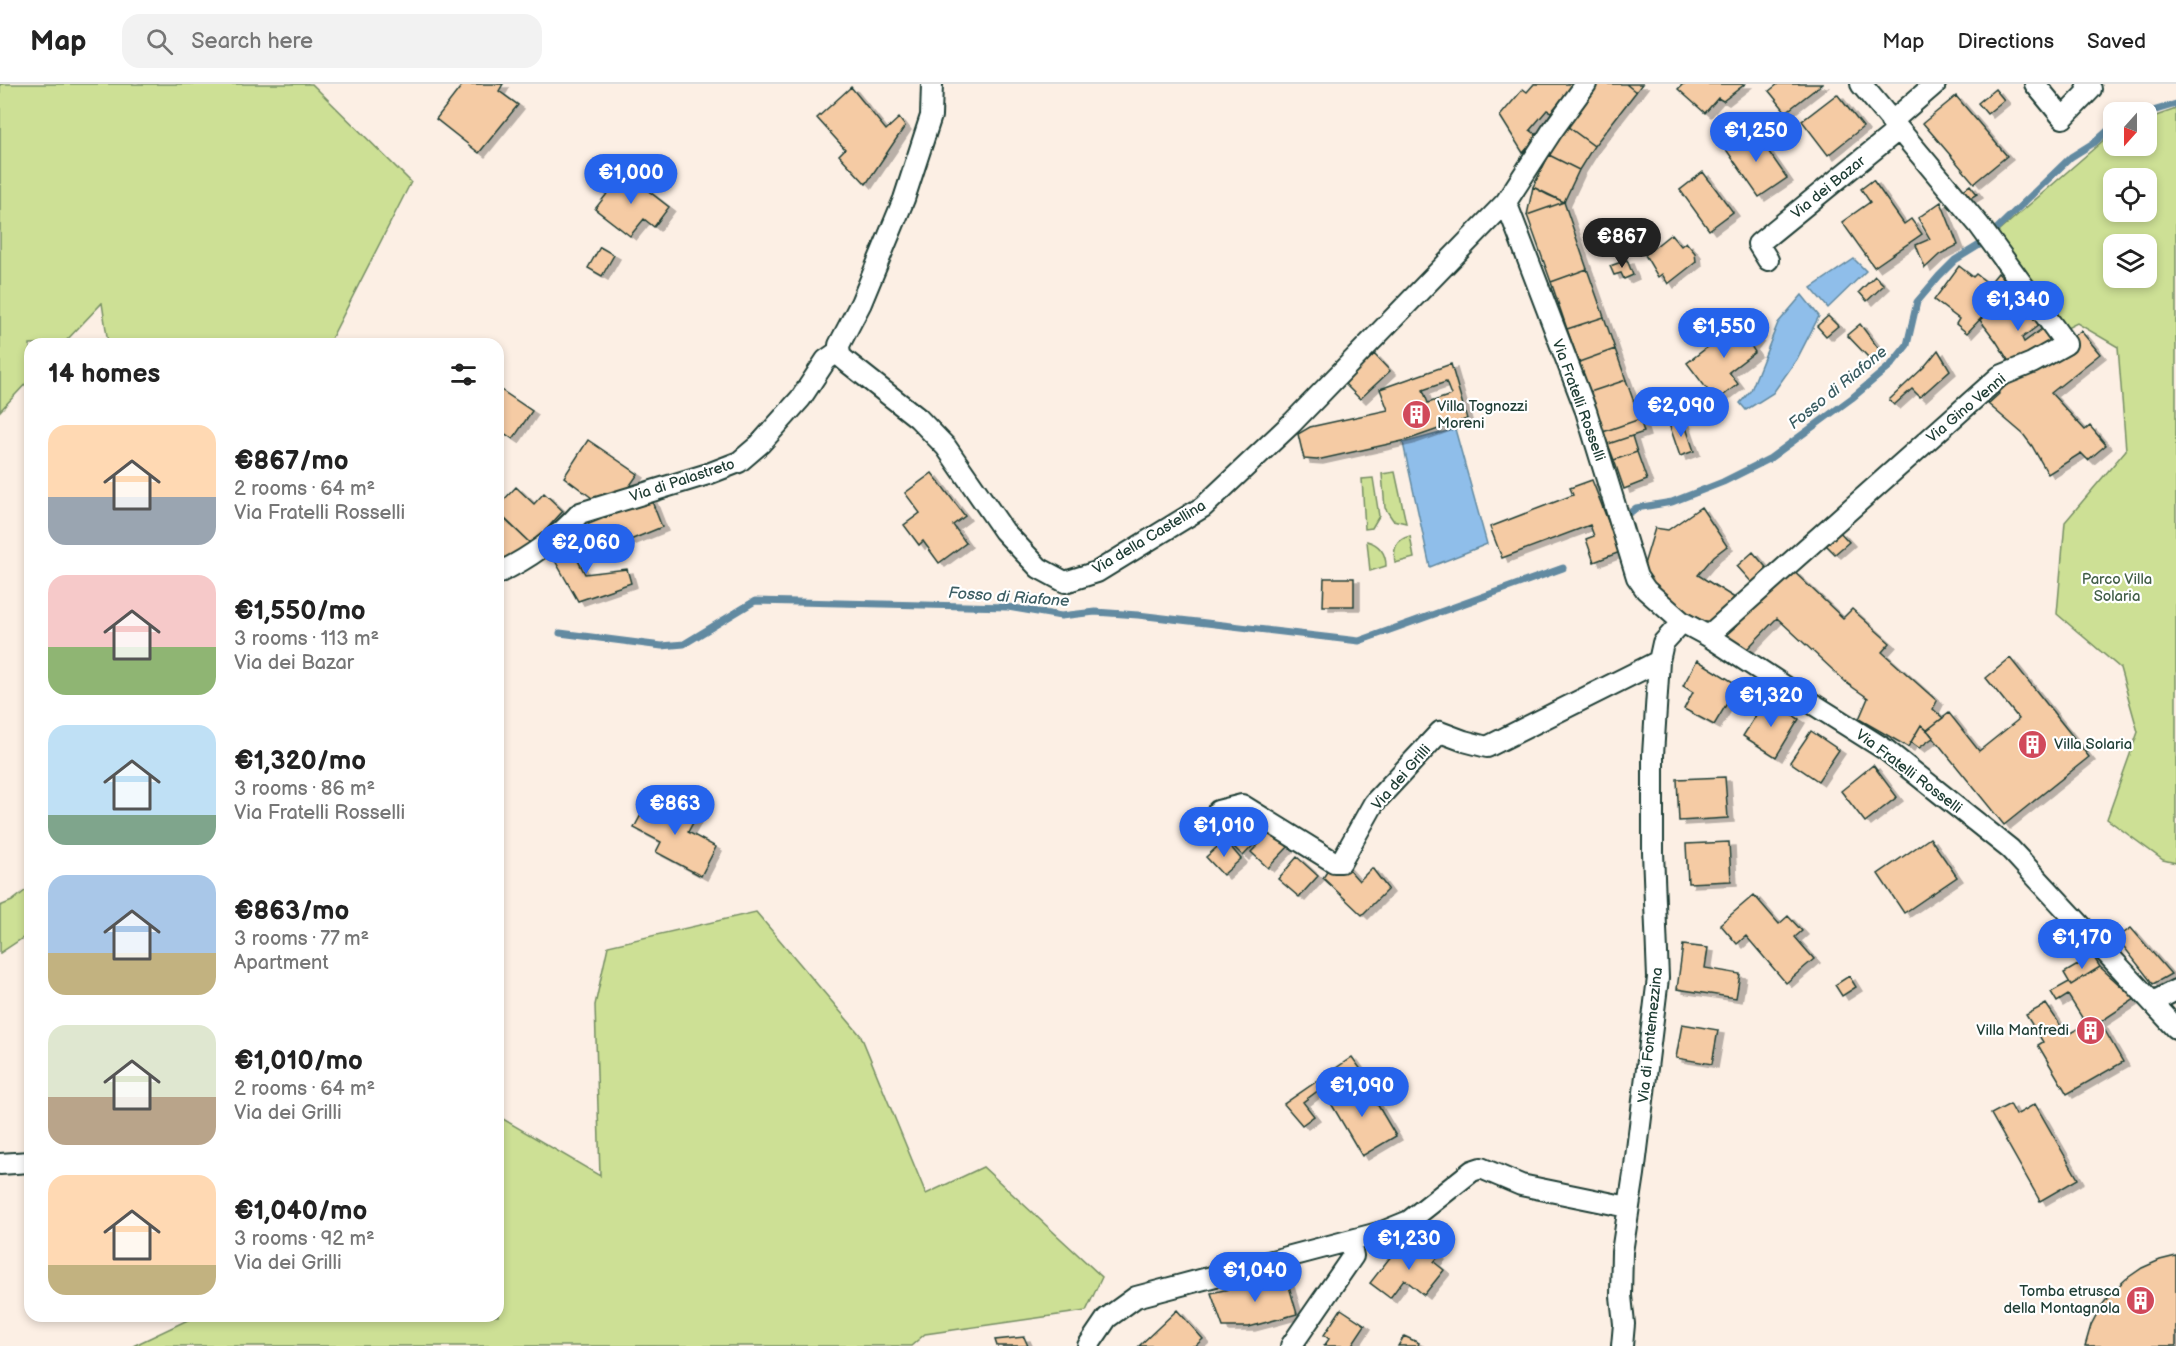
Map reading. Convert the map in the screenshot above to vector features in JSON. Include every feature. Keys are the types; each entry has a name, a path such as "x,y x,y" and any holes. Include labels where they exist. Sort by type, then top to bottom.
{"street":[{"path":"838,351 840,342 861,303 904,200 931,116 932,84"},
{"name":"Via della Castellina","path":"838,351 847,362 918,418 946,447 1004,531 1038,568 1065,582 1097,572 1203,507 1292,423 1506,202 1552,130 1586,84"},
{"name":"Via Gino Venni","path":"1708,636 2000,376 2031,363 2066,344 1979,225 1861,84"},
{"name":"Via dei Bazar","path":"1760,247 1894,126 1935,84"},
{"path":"2035,84 2063,118 2091,89 2088,84"},
{"name":"Via Fratelli Rosselli","path":"1506,202 1586,411 1637,577 1646,590 1682,622 1708,636 1886,750 2010,849 2176,1028"},
{"name":"Via di Palastreto","path":"504,570 526,559 570,525 580,513 708,474 739,462 760,444 801,398 826,360 838,351"},
{"name":"Via di Fontemezzina","path":"1622,1346 1624,1324 1621,1296 1622,1252 1647,1077 1658,978 1653,852 1653,755 1659,662 1663,643 1682,622"},
{"name":"Via dei Grilli","path":"1206,826 1218,811 1242,805 1334,862 1341,862 1374,803 1440,732 1487,747 1659,662"},
{"path":"2153,1002 2176,990"},
{"path":"0,1164 24,1162"},
{"path":"1088,1346 1107,1318 1136,1297 1382,1232 1409,1221 1472,1171 1481,1168 1521,1185 1628,1207"},
{"path":"1291,1346 1353,1256 1350,1241"}],"green space":[{"path":"0,84 312,84 411,182 332,338 107,338 102,303 69,338 24,338 24,385 0,411"},
{"name":"Parco Villa Solaria","path":"2176,109 2176,863 2163,860 2107,819 2138,732 2120,668 2057,614 2065,522 2126,450 2118,347 2077,323 2063,330 1991,238 2103,141 2103,156 2157,156 2157,116"},
{"path":"1395,472 1406,523 1393,520 1385,508 1382,474"},
{"path":"1373,478 1379,516 1372,528 1365,529 1362,479"},
{"path":"1410,536 1414,558 1395,563 1396,546 1401,540"},
{"path":"1367,541 1375,544 1381,550 1386,566 1370,571"},
{"path":"24,892 24,937 0,953 0,906 12,901"},
{"path":"756,912 861,1036 926,1194 983,1167 1102,1277 1086,1311 925,1334 911,1346 133,1346 183,1322 504,1322 504,1120 600,1176 595,1005 608,946"}],"water":[{"path":"1854,259 1866,271 1828,308 1811,288"},
{"path":"1802,295 1819,316 1797,359 1773,393 1746,410 1740,403 1751,390 1778,323"},
{"path":"1455,429 1487,544 1430,567 1403,443"}],"building":[{"path":"463,84 503,84 499,91 518,105 479,153 436,119"},
{"path":"1534,84 1575,84 1551,112 1547,110 1530,130 1538,136 1523,153 1500,116 1523,89 1527,92"},
{"path":"1596,84 1626,84 1636,92 1594,146 1567,126"},
{"path":"1626,84 1642,84 1636,92"},
{"path":"1683,84 1745,84 1723,101 1718,98 1705,113 1678,89"},
{"path":"1778,84 1822,84 1786,112 1769,91"},
{"path":"851,87 886,130 899,118 905,126 866,184 839,155 845,149 817,118"},
{"path":"1995,89 2004,100 1987,114 1978,103"},
{"path":"1837,94 1863,127 1828,155 1802,121"},
{"path":"1956,96 2007,156 1974,183 1923,123"},
{"path":"1567,126 1594,146 1579,170 1549,155"},
{"path":"1753,129 1787,178 1759,197 1725,148"},
{"path":"1549,155 1579,170 1564,202 1533,187"},
{"path":"624,172 669,207 654,227 644,219 630,236 595,209"},
{"path":"1703,172 1733,212 1709,230 1680,190"},
{"path":"1873,180 1904,224 1911,219 1922,234 1874,267 1842,222 1870,202 1861,189"},
{"path":"1970,185 1977,194 1967,200 1961,192"},
{"path":"1533,187 1548,195 1564,202 1527,215"},
{"path":"1564,202 1587,269 1551,282 1527,215"},
{"path":"1941,202 1958,245 1940,254 1925,268 1916,245 1930,239 1918,218"},
{"path":"1671,234 1681,246 1686,242 1695,253 1696,262 1668,284 1662,274 1658,277 1645,255"},
{"path":"600,247 614,255 602,276 588,268"},
{"path":"1627,260 1633,275 1624,279 1621,273 1614,275 1610,266"},
{"path":"1959,266 1973,277 1976,274 1989,284 1998,273 2011,287 1967,333 1956,324 1959,319 1934,300"},
{"path":"1587,269 1604,317 1567,329 1551,282"},
{"path":"1875,276 1884,285 1867,301 1859,292"},
{"path":"2021,296 2043,322 2022,338 2024,342 2046,326 2059,344 2013,368 1980,320 1995,306 2001,311"},
{"path":"1828,316 1838,326 1826,336 1817,326"},
{"path":"1604,317 1615,349 1579,362 1567,329"},
{"path":"1741,319 1760,334 1751,346 1755,352 1729,372 1738,384 1716,401 1687,363"},
{"path":"1860,324 1881,352 1870,359 1847,335"},
{"path":"2081,331 2100,354 2051,393 2085,430 2090,426 2106,445 2088,460 2081,453 2048,474 2023,434 1988,404 1999,394 1992,384"},
{"path":"1615,349 1626,380 1590,392 1579,362"},
{"path":"1938,350 1950,370 1920,397 1912,389 1894,405 1889,400 1924,367"},
{"path":"1374,354 1390,371 1360,399 1344,383"},
{"name":"Villa Tognozzi Moreni","path":"1451,364 1467,419 1407,440 1317,460 1304,459 1298,434 1310,427 1388,410 1380,389","holes":["1446,382 1451,395 1428,403 1423,390"]},
{"path":"1626,380 1640,419 1603,432 1590,392"},
{"path":"504,392 532,411 513,439 504,433"},
{"path":"1640,419 1644,432 1608,444 1603,432"},
{"path":"1683,419 1694,451 1680,456 1669,424"},
{"path":"1632,436 1637,452 1614,460 1608,444"},
{"path":"588,440 638,474 626,491 596,501 564,477"},
{"path":"1637,452 1647,480 1624,489 1614,460"},
{"path":"932,473 965,516 953,525 966,543 939,563 923,541 919,545 904,525 920,513 905,493"},
{"path":"1592,480 1620,552 1594,562 1586,539 1594,536 1590,525 1502,558 1490,527 1573,495 1570,488"},
{"path":"516,487 534,504 544,493 563,511 532,545 504,519 504,500"},
{"path":"651,499 662,527 591,556 579,528"},
{"path":"1701,507 1727,546 1714,556 1698,575 1738,600 1712,626 1668,602 1642,571 1655,528 1668,530"},
{"path":"504,518 532,545 504,565"},
{"path":"1839,531 1849,542 1835,554 1825,544"},
{"path":"566,538 585,574 627,569 631,583 578,601 550,552"},
{"path":"1753,552 1770,572 1755,586 1737,566"},
{"path":"1791,569 1843,618 1852,609 1890,643 1882,652 1937,701 1933,709 1943,718 1927,730 1921,725 1908,747 1859,719 1868,698 1848,684 1777,618 1746,650 1717,632"},
{"path":"1324,578 1354,578 1354,606 1323,606"},
{"name":"Villa Solaria","path":"2010,658 2089,757 2004,825 1927,730 1949,713 1979,751 2019,719 1986,678"},
{"path":"1697,660 1738,685 1714,725 1684,709 1693,692 1683,686"},
{"path":"1766,699 1799,719 1776,757 1743,736"},
{"path":"1921,725 1934,737 1919,748 1911,742"},
{"path":"1811,731 1839,750 1818,781 1790,762"},
{"path":"1873,765 1897,797 1865,822 1841,791"},
{"path":"1725,777 1728,818 1679,821 1677,779"},
{"path":"651,796 695,819 688,832 716,847 701,876 656,852 661,842 634,828"},
{"path":"1248,818 1264,834 1243,856 1227,840"},
{"path":"1272,831 1288,847 1268,868 1251,852"},
{"path":"1930,838 1957,877 1904,913 1878,874"},
{"path":"1225,840 1241,859 1223,875 1206,857"},
{"path":"1729,842 1731,881 1688,883 1686,844"},
{"path":"1297,857 1318,876 1299,897 1278,879"},
{"path":"1344,864 1359,881 1372,868 1388,889 1362,915 1323,878 1330,867"},
{"path":"1754,895 1779,924 1788,916 1802,931 1795,937 1814,959 1786,983 1746,936 1737,944 1720,924"},
{"path":"2131,928 2171,974 2153,984 2117,938"},
{"path":"1683,945 1708,948 1705,968 1740,974 1736,998 1677,989"},
{"path":"2093,956 2100,967 2071,985 2064,973"},
{"name":"Villa Manfredi","path":"2100,967 2135,999 2100,1022 2123,1062 2067,1094 2038,1045 2043,1042 2026,1015 2046,1004 2067,1035 2086,1024 2068,995 2057,1002 2051,992 2069,982 2071,985"},
{"path":"1849,976 1856,987 1842,996 1835,985"},
{"path":"1682,1024 1718,1030 1712,1064 1676,1058"},
{"path":"1352,1057 1362,1071 1353,1078 1357,1084 1345,1091 1335,1078 1303,1102 1314,1116 1302,1125 1284,1104"},
{"path":"1363,1080 1396,1136 1362,1156 1329,1100"},
{"path":"2010,1104 2016,1115 2035,1104 2078,1179 2040,1201 1991,1114"},
{"path":"1421,1242 1439,1256 1434,1262 1444,1270 1424,1295 1404,1279 1390,1298 1370,1283 1395,1251 1400,1255 1408,1245 1415,1250"},
{"name":"Tomba etrusca della Montagnola","path":"2176,1256 2176,1346 2085,1346 2091,1325 2112,1292 2142,1268"},
{"path":"1286,1276 1297,1314 1249,1327 1223,1327 1211,1293"},
{"path":"1341,1309 1365,1325 1351,1346 1324,1346 1329,1339 1324,1335"},
{"path":"1177,1310 1203,1339 1195,1346 1139,1346"},
{"path":"1404,1336 1419,1343 1418,1346 1398,1346"},
{"path":"1024,1337 1028,1346 997,1346 995,1340"}],"waterway":[{"name":"Fosso di Riafone","path":"2157,110 2176,104"},
{"name":"Fosso di Riafone","path":"1631,512 1636,508 1672,502 1723,482 1769,459 1852,398 1891,365 1907,345 1917,302 1939,276 1955,260 1981,244 2071,157 2103,135"},
{"name":"Fosso di Riafone","path":"560,633 662,646 684,644 755,601 1008,607 1061,616 1095,612 1359,641 1563,568"}],"place":[{"name":"Villa Tognozzi Moreni","path":"1416,415"},
{"name":"Villa Solaria","path":"2033,744"},
{"name":"Villa Manfredi","path":"2090,1030"},
{"name":"Tomba etrusca della Montagnola","path":"2141,1300"}]}
